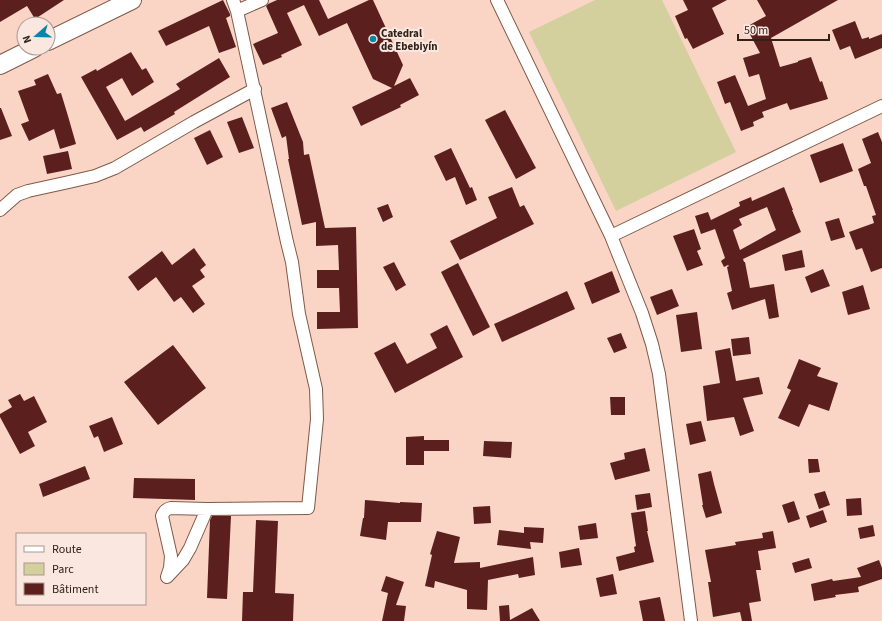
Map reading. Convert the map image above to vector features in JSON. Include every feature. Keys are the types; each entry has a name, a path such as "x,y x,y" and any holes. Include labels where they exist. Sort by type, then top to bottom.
{"main road":[{"path":"56,37 132,0"},
{"path":"0,64 17,56"}],"street":[{"path":"207,509 190,548 183,560 167,577 170,568 171,556 162,516 167,508 308,508 317,420 316,389 255,89 235,6 262,0"},
{"path":"497,0 611,236 642,313 652,344 659,374 691,621"},
{"path":"0,210 17,196 28,191 95,176 115,168 194,122 255,89"},
{"path":"611,236 882,106"}],"green space":[{"path":"595,0 662,0 736,152 616,211 529,32"}],"building":[{"path":"0,0 64,0 40,16 33,16 27,6 0,22"},
{"path":"223,0 230,14 230,16 226,18 236,47 219,53 209,26 166,46 158,31"},
{"path":"277,0 319,0 328,19 369,0 373,0 403,65 394,86 410,78 419,95 400,105 401,107 361,126 352,107 392,88 373,79 347,23 319,36 304,5 287,13 302,45 281,55 282,57 263,65 253,44 278,33 266,6"},
{"path":"683,0 727,0 712,8 724,34 693,49 687,38 685,39 675,16 688,10"},
{"path":"757,0 838,0 771,38 780,67 811,57 828,99 790,110 787,103 762,112 764,117 753,122 754,126 741,131 730,102 725,104 717,82 735,75 748,106 766,99 759,74 749,77 743,58 760,53 746,27 766,16"},
{"path":"855,21 862,39 869,37 869,39 882,34 882,48 855,59 850,46 840,50 832,30"},
{"path":"131,52 142,70 146,68 154,82 132,96 122,78 106,87 125,121 180,89 176,84 219,58 230,77 174,112 175,114 144,132 141,127 117,140 81,77 96,69 97,71"},
{"path":"48,74 57,94 61,93 76,144 60,149 54,129 29,141 21,124 29,121 18,91 36,85 34,80"},
{"path":"287,102 303,142 304,155 309,154 325,228 356,227 358,328 317,329 317,312 340,312 339,288 317,288 317,270 339,270 338,245 316,246 316,222 302,225 288,159 286,136 282,138 271,108"},
{"path":"0,108 12,136 0,140"},
{"path":"505,110 536,168 516,179 485,120"},
{"path":"242,117 254,148 239,153 227,122"},
{"path":"210,130 223,157 207,165 194,138"},
{"path":"878,132 882,142 882,268 871,272 862,248 856,250 849,232 874,223 872,216 876,215 866,186 864,186 858,169 871,163 862,139"},
{"path":"843,143 853,171 820,183 810,155"},
{"path":"451,148 470,188 472,187 477,200 466,205 455,177 446,181 434,156"},
{"path":"68,151 72,169 47,174 43,156"},
{"path":"512,187 520,207 524,205 534,224 460,260 450,241 497,218 488,197"},
{"path":"784,187 801,232 743,259 745,262 750,288 774,284 779,317 769,319 765,299 732,310 727,293 732,291 727,267 729,266 724,267 721,261 725,258 715,229 701,234 695,216 708,212 711,220 740,206 739,202 751,197 752,201","holes":["767,207 776,230 740,250 733,230 742,225 739,219"]},
{"path":"388,204 393,217 383,222 377,208"},
{"path":"839,218 845,237 831,241 825,222"},
{"path":"694,229 701,249 697,251 703,265 687,271 673,236"},
{"path":"194,248 206,265 200,270 205,277 192,286 205,304 193,313 181,297 174,302 156,277 138,291 128,277 162,251 172,265"},
{"path":"802,250 805,267 785,271 782,255"},
{"path":"394,262 406,285 396,291 383,267"},
{"path":"458,263 490,327 473,336 441,272"},
{"path":"823,269 830,286 811,293 805,277"},
{"path":"612,271 620,292 592,304 584,283"},
{"path":"863,285 870,309 848,315 842,292"},
{"path":"672,289 679,306 657,315 650,297"},
{"path":"567,291 575,309 502,342 494,324"},
{"path":"697,312 702,349 681,352 676,315"},
{"path":"447,325 463,357 395,393 374,353 395,342 407,364 437,348 430,334"},
{"path":"621,333 627,348 614,353 607,338"},
{"path":"749,337 751,354 733,356 731,339"},
{"path":"173,345 206,388 158,425 124,382"},
{"path":"730,348 736,381 759,377 763,394 743,398 754,431 740,436 734,417 707,421 703,386 720,383 715,351"},
{"path":"799,359 821,368 817,376 838,383 829,411 809,404 799,427 778,418 791,390 787,388"},
{"path":"20,394 24,401 34,396 47,422 28,432 35,446 20,454 0,417 0,414 12,407 8,400"},
{"path":"610,397 625,397 625,415 611,415"},
{"path":"112,417 123,444 104,452 98,436 94,438 89,426"},
{"path":"701,421 706,441 690,445 686,424"},
{"path":"424,436 424,440 449,440 449,451 424,451 424,465 406,465 406,437"},
{"path":"484,441 512,442 511,458 483,456"},
{"path":"645,448 650,471 615,480 610,463 625,459 624,453"},
{"path":"808,459 818,459 820,472 809,473"},
{"path":"85,466 90,479 43,497 39,484"},
{"path":"711,471 722,513 706,518 702,505 698,474"},
{"path":"134,478 195,479 195,500 133,498"},
{"path":"825,491 830,505 819,509 814,494"},
{"path":"650,493 652,507 637,510 635,495"},
{"path":"861,498 862,515 847,516 846,499"},
{"path":"365,500 422,503 421,522 388,522 386,540 360,536 364,518"},
{"path":"794,501 800,519 788,523 782,505"},
{"path":"490,506 491,523 474,524 473,507"},
{"path":"823,510 827,522 810,528 806,516"},
{"path":"645,511 647,531 654,562 619,571 616,557 635,552 634,547 636,546 631,513"},
{"path":"212,516 231,516 227,599 207,598 210,520"},
{"path":"256,520 278,521 275,593 294,594 293,621 242,621 243,592 253,592"},
{"path":"596,523 598,538 580,540 578,526"},
{"path":"873,525 875,536 860,539 858,528"},
{"path":"524,527 544,528 543,543 530,542 531,549 497,545 499,530 524,533"},
{"path":"437,531 460,537 454,563 480,562 480,568 533,557 535,575 519,578 518,574 488,580 487,610 467,609 467,590 435,581 434,588 425,586 432,555 430,554"},
{"path":"773,531 776,548 758,551 761,570 756,570 761,601 749,603 752,621 742,621 740,612 713,617 708,582 711,582 705,550 736,545 735,542 763,538 762,533"},
{"path":"579,548 582,565 561,568 559,552"},
{"path":"809,558 812,568 795,573 792,563"},
{"path":"879,560 882,568 882,579 858,587 859,592 835,595 836,597 814,601 811,584 832,579 833,581 861,577 857,568"},
{"path":"613,574 617,594 600,597 596,578"},
{"path":"386,576 404,582 396,605 406,606 404,621 382,621 388,593 381,591"},
{"path":"660,597 665,621 643,621 639,601"},
{"path":"509,605 510,620 532,608 540,621 500,621 499,606"}],"place":[{"name":"Catedral de Ebebiyín","path":"373,39"}]}
